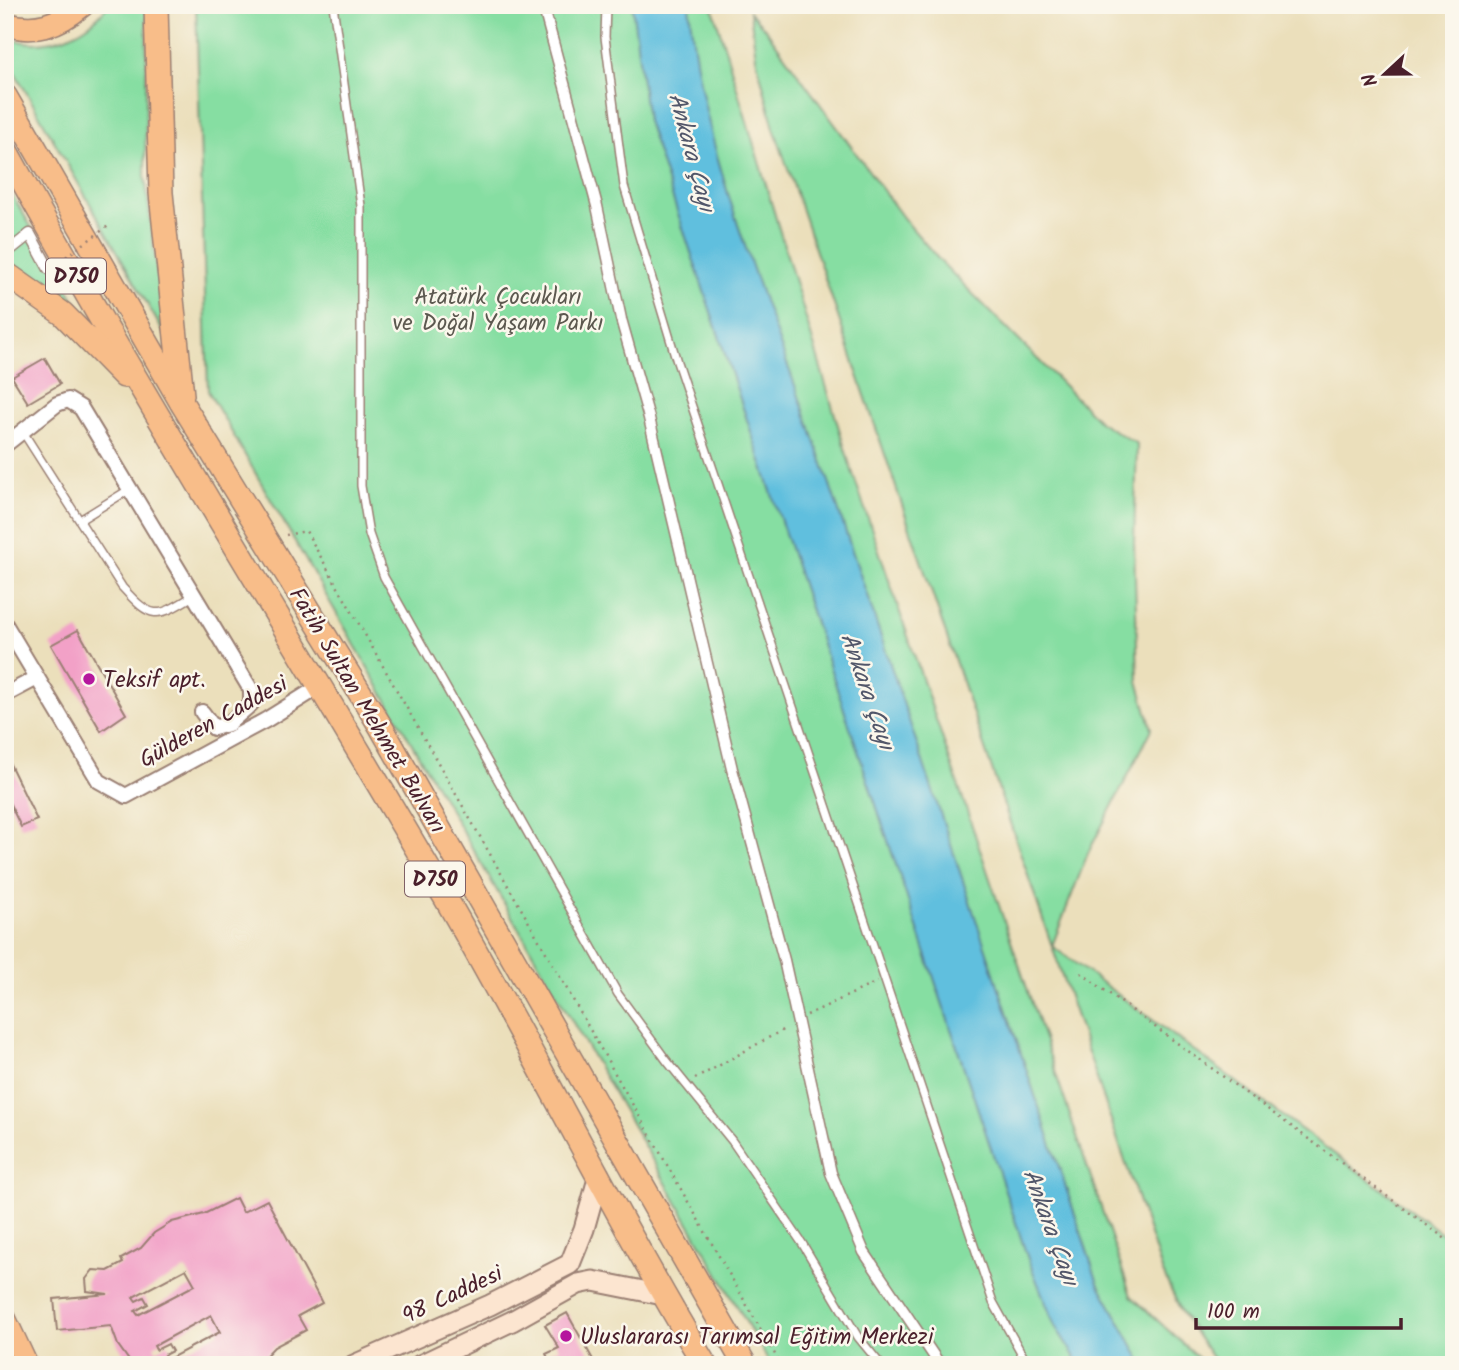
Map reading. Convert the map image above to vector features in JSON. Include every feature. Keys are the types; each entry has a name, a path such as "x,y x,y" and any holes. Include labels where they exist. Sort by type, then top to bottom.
{"highway":[{"path":"5,24 29,29 47,27 63,20 82,5"},
{"path":"156,5 161,192 183,405"},
{"name":"Fatih Sultan Mehmet Bulvarı","path":"5,96 183,405 381,727 745,1365"},
{"name":"Fatih Sultan Mehmet Bulvarı","path":"5,149 150,402 321,685 464,930 663,1295 705,1365"},
{"path":"5,273 63,314 150,402"}],"main road":[{"path":"578,1284 570,1264 584,1229 599,1175"},
{"name":"98 Caddesi","path":"354,1365 490,1305 570,1264"},
{"path":"420,1365 512,1321 578,1284 593,1281 663,1295"},
{"path":"5,1318 27,1365"}],"street":[{"path":"543,5 597,206 621,319 649,418 732,769 798,1020 831,1173 864,1252 940,1365"},
{"path":"5,254 30,234 49,269"},
{"path":"5,445 57,404 68,400 81,408 251,690 251,704 228,724 214,728 202,712"},
{"path":"5,624 37,678 5,695"},
{"name":"Gülderen Caddesi","path":"37,678 99,780 126,796 266,720 321,685"}],"lane":[{"path":"333,5 361,205 361,486 369,534 384,576 440,682 618,994 685,1084 732,1141 802,1243 858,1337 881,1365"},
{"path":"606,5 605,37 624,186 677,362 993,1302 1028,1365"},
{"path":"23,432 122,587 150,612 164,614 193,596"},
{"path":"80,520 131,488"}],"path":[{"path":"49,269 111,224"},
{"path":"306,531 781,1365"},
{"path":"1082,973 1454,1245"},
{"path":"685,1084 798,1020 885,978"}],"green space":[{"path":"108,5 147,5 145,177 165,335 5,55 5,36 33,43 61,39 88,25"},
{"name":"Atatürk Çocukları ve Doğal Yaşam Parkı","path":"196,5 712,5 849,462 1131,1296 1206,1365 771,1365 208,391"},
{"path":"750,12 904,219 940,261 1100,422 1137,444 1134,542 1138,681 1152,729 1088,853 1052,946 1454,1242 1454,1365 1217,1365 1182,1313 1163,1273 774,128 756,57"},
{"path":"5,183 92,329 35,279 5,261"}],"water":[{"name":"Ankara Çayı","path":"632,5 689,5 709,123 742,238 823,464 1098,1283 1144,1365 1080,1365 1055,1326 1028,1259 647,121"}],"building":[{"path":"45,358 60,384 28,403 12,377"},
{"name":"Teksif apt.","path":"78,630 126,714 101,731 51,645"},
{"path":"5,754 37,820 21,827 5,794"},
{"path":"236,1198 243,1212 267,1200 322,1303 298,1316 306,1330 274,1347 257,1365 127,1365 130,1362 118,1345 111,1326 57,1331 54,1299 108,1294 87,1291 86,1279 93,1270 108,1271 123,1263 121,1259 141,1248 154,1233 172,1222 204,1214","holes":["186,1269 195,1285 138,1315 135,1311 148,1304 144,1297 136,1301 133,1297","211,1315 220,1332 167,1360 164,1355 172,1351 168,1344 156,1350 154,1346"]},
{"name":"Uluslararası Tarımsal Eğitim Merkezi","path":"567,1313 596,1365 552,1365 546,1354 559,1348 545,1325"}],"place":[{"name":"Teksif apt.","path":"89,679"},
{"name":"Uluslararası Tarımsal Eğitim Merkezi","path":"566,1336"}]}
